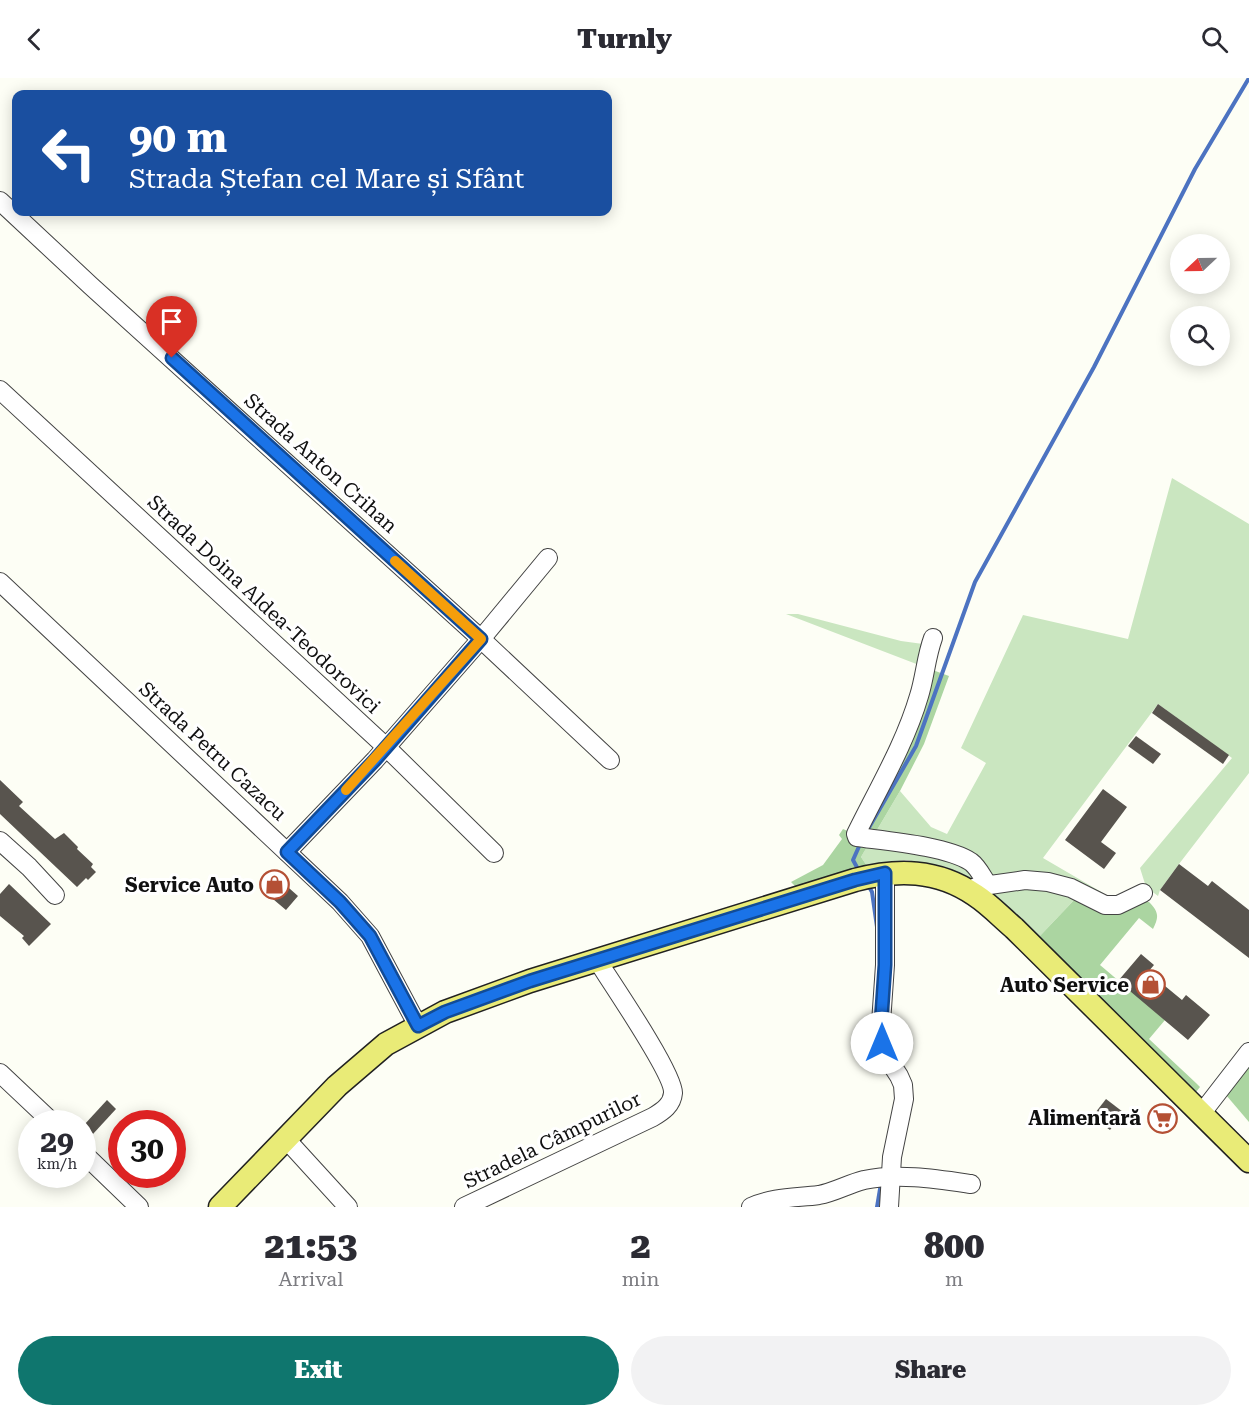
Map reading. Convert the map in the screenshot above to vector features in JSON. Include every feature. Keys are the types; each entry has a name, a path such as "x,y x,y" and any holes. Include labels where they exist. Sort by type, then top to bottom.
{"main road":[{"path":"219,1207 337,1086 386,1044 418,1026 456,1008 530,981 871,876 898,872 931,875 977,887 975,895 1014,928 1249,1161"}],"street":[{"name":"Strada Anton Crihan","path":"0,201 12,212"},
{"name":"Strada Anton Crihan","path":"16,216 481,639 610,760"},
{"name":"Strada Doina Aldea-Teodorovici","path":"0,390 385,747 494,854"},
{"path":"287,852 375,760 481,639 548,558"},
{"name":"Strada Petru Cazacu","path":"0,582 340,902 365,930 385,961 418,1026"},
{"path":"933,638 927,655 919,696 901,742 856,834 865,838 907,843 951,854 972,863 977,887 1025,880 1048,882 1071,888 1105,905 1118,905 1143,894"},
{"path":"0,840 55,895"},
{"path":"871,876 885,965 882,1043 903,1085 904,1099 892,1157 883,1179 889,1207"},
{"name":"Stradela Câmpurilor","path":"464,1207 653,1117 667,1108 672,1099 672,1087 662,1064 597,960"},
{"path":"1201,1114 1249,1052"},
{"path":"2,1079 38,1110"},
{"path":"285,1138 348,1207"},
{"path":"96,1166 139,1207"},
{"path":"751,1207 780,1198 821,1194 859,1182 883,1179 915,1178 971,1184"}],"green space":[{"path":"1172,478 1249,524 1249,773 1179,864 1158,896 1146,887 1140,868 1232,758 1158,704 1043,858 1115,900 1087,893 975,881 945,867 906,860 867,866 861,857 900,791 931,827 947,834 986,763 961,748 1023,615 1128,639"},
{"path":"786,614 798,614 901,641 923,644 919,665"},
{"path":"919,665 949,676 924,744 900,791 861,857 867,866 796,887 791,882 823,865 842,839 839,835 843,829 850,832 917,695"},
{"path":"1017,884 1077,897 1038,938 987,890"},
{"path":"1077,897 1149,902 1155,909 1157,918 1153,929 1139,918 1100,965 1165,1020 1149,1039 1200,1087 1196,1092 1038,938"},
{"path":"1249,1065 1249,1122 1226,1095"}],"building":[{"path":"1158,704 1229,755 1223,764 1152,713"},
{"path":"1136,736 1161,754 1153,764 1128,746"},
{"path":"0,780 23,802 19,806 55,839 64,833 93,864 91,867 96,872 88,880 86,878 77,887 0,814"},
{"path":"1103,789 1127,807 1101,842 1116,853 1104,869 1065,840"},
{"path":"1179,864 1208,886 1212,881 1249,910 1249,958 1160,890"},
{"path":"278,870 285,877 281,881 298,896 286,910 261,889"},
{"path":"9,884 51,924 29,946 22,938 24,936 0,916 0,894"},
{"path":"1141,954 1154,965 1148,972 1182,1000 1186,995 1210,1015 1188,1040 1118,981"},
{"path":"1106,1099 1123,1112 1110,1130 1092,1117"},
{"path":"107,1100 116,1109 108,1110 108,1118 96,1131 96,1112"},
{"path":"1163,1109 1172,1118 1162,1129 1152,1120"}],"waterway":[{"path":"867,831 916,746 975,582 1094,367 1195,169 1249,78"},
{"path":"859,871 853,860 861,842"},
{"path":"868,885 872,892 877,927"},
{"path":"877,1207 881,1183"}],"slow traffic":[{"path":"346,790 481,639 395,561"}],"place":[{"name":"Service Auto","path":"275,885"},
{"name":"Auto Service","path":"1150,985"},
{"name":"Alimentară","path":"1162,1118"}],"route":[{"path":"172,358 481,639 375,760 287,852 351,913 370,936 418,1026 445,1012 530,981 855,880 885,873 885,990 881,1023 882,1043"}]}
